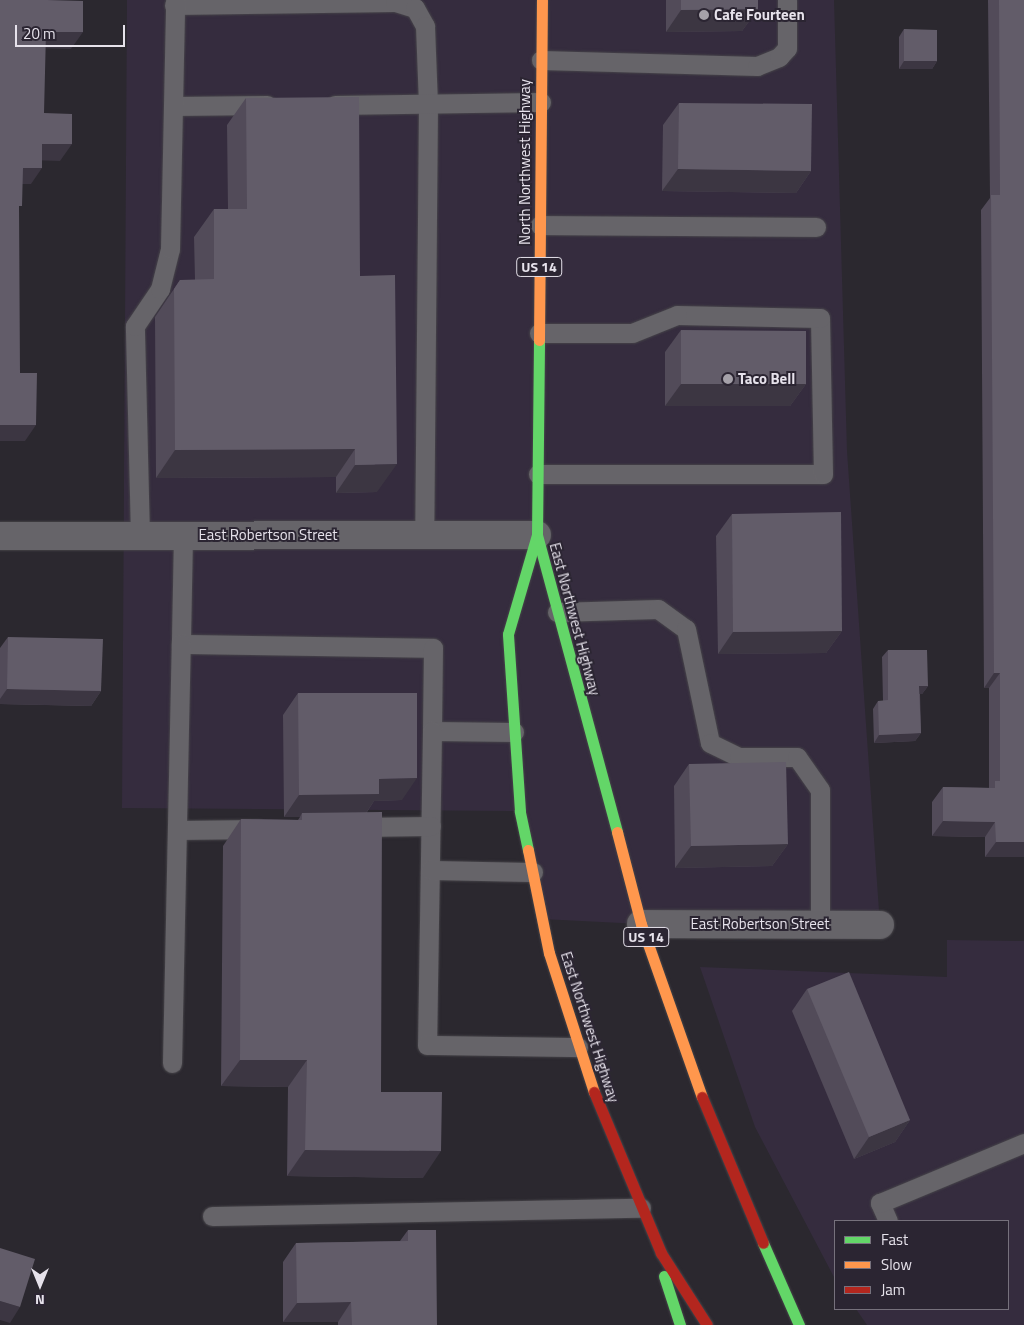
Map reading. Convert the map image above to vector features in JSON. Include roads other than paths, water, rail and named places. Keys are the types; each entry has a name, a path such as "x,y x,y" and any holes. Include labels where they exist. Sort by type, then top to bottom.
{"main road":[{"name":"North Northwest Highway","path":"537,535 542,0"},
{"name":"East Northwest Highway","path":"537,535 641,924 710,1120 799,1325"},
{"name":"East Northwest Highway","path":"537,535 508,634 520,811 549,953 578,1047 641,1208 661,1254 708,1325"},
{"path":"641,1208 680,1325"}],"street":[{"name":"East Robertson Street","path":"0,536 537,535"},
{"name":"East Robertson Street","path":"641,924 880,925"}],"lane":[{"path":"541,60 757,66 779,56 787,48 787,0"},
{"path":"140,536 135,326 160,289 170,249 174,2 395,2 415,8 425,26 428,104 424,535"},
{"path":"320,105 541,102"},
{"path":"173,106 291,105"},
{"path":"540,225 816,227"},
{"path":"538,474 823,474 820,318 677,315 632,333 539,333"},
{"path":"172,1063 183,535"},
{"path":"558,612 658,609 686,629 704,704 710,743 739,757 797,757 820,790 820,924"},
{"path":"181,644 433,648 427,1045 578,1047"},
{"path":"432,731 514,732"},
{"path":"343,827 431,826"},
{"path":"177,830 275,828"},
{"path":"430,870 533,872"},
{"path":"888,1220 880,1203 1024,1142"},
{"path":"212,1216 641,1208"}],"place":[{"name":"Cafe Fourteen","path":"704,15"},
{"name":"Taco Bell","path":"728,379"}]}
